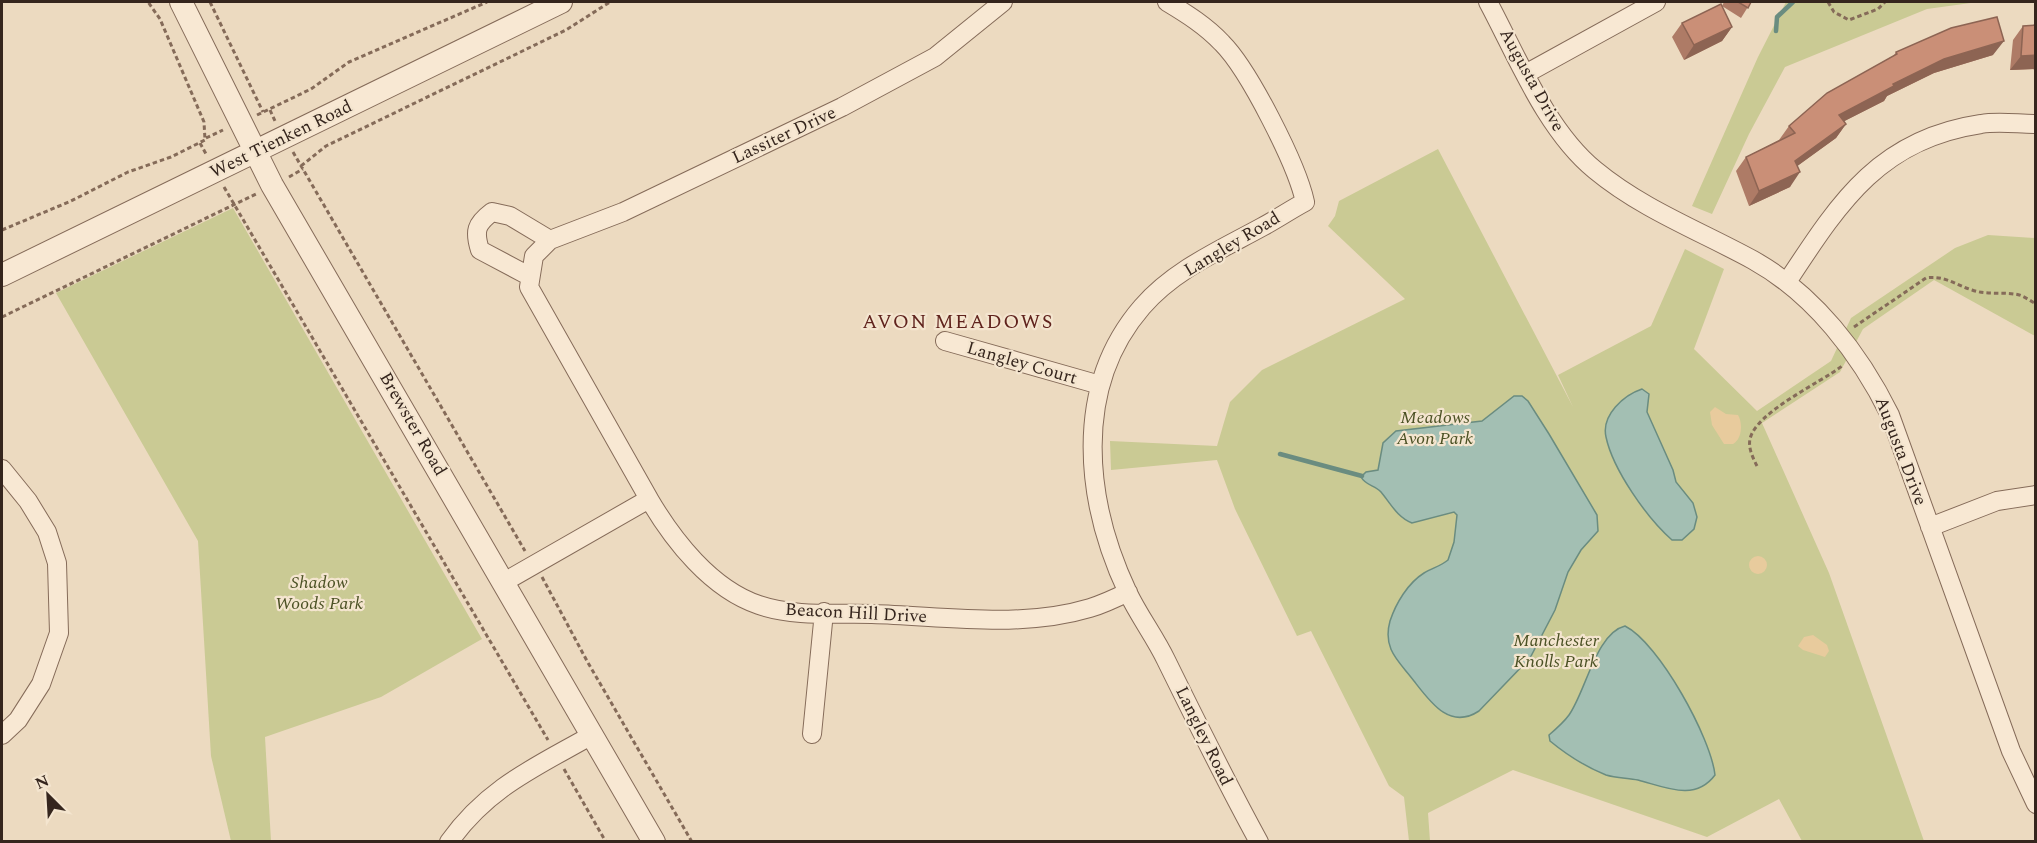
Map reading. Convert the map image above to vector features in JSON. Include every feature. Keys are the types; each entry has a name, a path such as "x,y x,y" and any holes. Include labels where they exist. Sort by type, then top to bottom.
{"street":[{"name":"Brewster Road","path":"181,2 255,152 654,842"},
{"name":"West Tienken Road","path":"2,275 561,2"},
{"name":"Lassiter Drive","path":"550,240 623,212 842,107 935,57 1003,2"},
{"name":"Langley Road","path":"1167,2 1202,24 1225,45 1275,130 1301,184 1305,202 1198,262 1162,289 1129,324 1108,361 1100,385 1093,418 1091,459 1099,510 1128,592 1163,653 1226,783 1259,842"},
{"name":"Augusta Drive","path":"1488,2 1547,115 1569,145 1594,170 1675,222 1753,261 1787,282 1847,345 1875,385 1890,416 2011,751 2036,804"},
{"path":"1527,73 1656,2"},
{"path":"1787,282 1833,211 1902,148 1944,131 1983,123 2036,124"},
{"path":"504,582 649,499 543,316 529,287 534,256 550,240 510,216 492,212 478,223 475,235 480,250 529,276"},
{"name":"Langley Court","path":"945,341 1100,385"},
{"path":"2,469 28,501 47,532 57,563 59,633 41,684 18,720 2,735"},
{"path":"1930,527 1997,501 2036,495"},
{"name":"Beacon Hill Drive","path":"649,499 669,534 692,559 734,593 758,604 792,612 942,618 1037,618 1091,608 1128,592"},
{"path":"812,734 824,612"},
{"path":"449,842 475,810 498,788 592,735"}],"path":[{"path":"2,230 71,201 128,172 171,157 205,140 204,122 160,19 148,2"},
{"path":"210,2 263,112 312,89 349,62 487,2"},
{"path":"610,2 566,30 326,146 302,168 534,565 692,842"},
{"path":"1828,2 1834,12 1849,20 1878,9 1885,2"},
{"path":"2,317 234,205 296,306 606,842"},
{"path":"1757,466 1752,455 1750,438 1765,416 1847,362 1847,345 1853,328 1926,278 1954,281 1972,290 1994,295 2016,293 2036,304"}],"green space":[{"path":"1786,2 1978,2 1927,9 1785,67 1749,134 1712,214 1692,206 1758,57"},
{"path":"1438,149 1573,407 1558,375 1651,326 1685,249 1724,269 1694,349 1757,411 1831,361 1851,318 1955,248 1988,235 2035,238 2035,336 1934,280 1863,329 1840,372 1762,423 1829,573 1924,841 1802,841 1779,799 1707,837 1513,770 1428,813 1430,841 1409,841 1404,797 1389,786 1311,631 1297,636 1235,509 1217,460 1111,470 1110,441 1217,446 1230,402 1262,370 1405,299 1328,226 1335,216 1339,201"},
{"name":"Shadow Woods Park","path":"233,208 482,639 381,697 265,737 271,841 231,841 211,756 198,541 56,293"}],"sand":[{"path":"1715,407 1726,414 1738,415 1741,431 1733,444 1724,444 1712,425 1710,412"},
{"path":"1754,556 1762,556 1767,561 1765,572 1754,574 1749,569 1749,561"},
{"path":"1813,635 1827,645 1829,651 1825,657 1803,650 1798,646 1804,637"}],"shaded area":[{"path":"1642,389 1649,394 1647,412 1673,470 1676,482 1693,503 1697,517 1694,529 1682,540 1672,540 1662,531 1632,493 1616,464 1606,437 1607,421 1615,407 1628,396"},
{"path":"1514,396 1522,396 1528,401 1549,434 1597,515 1598,531 1581,550 1568,572 1555,610 1530,658 1479,711 1469,716 1450,716 1427,698 1398,661 1390,648 1388,631 1396,607 1408,588 1418,577 1448,560 1454,542 1457,515 1454,512 1412,523 1398,514 1379,490 1361,477 1366,472 1378,470 1383,443 1396,431 1482,421"},
{"path":"1625,626 1653,651 1681,693 1704,738 1715,775 1698,788 1669,789 1638,780 1606,775 1577,760 1550,741 1549,735 1567,718 1575,705 1592,664 1606,639"}],"building":[{"path":"1738,2 1751,2 1748,8"},
{"path":"1721,4 1732,27 1694,45 1682,23"},
{"path":"1997,17 2004,41 1944,59 1893,84 1894,86 1839,115 1846,124 1795,161 1800,172 1759,191 1746,157 1795,133 1789,126 1827,93 1897,54 1896,52 1951,28"},
{"path":"2036,25 2036,55 2021,56 2023,26"}],"waterway":[{"path":"1776,31 1777,17 1793,2"},
{"path":"1280,454 1362,476"}],"district":[{"name":"AVON MEADOWS","path":"958,322"}],"park label":[{"name":"Meadows Avon Park","path":"1435,427"},
{"name":"Manchester Knolls Park","path":"1556,650"}]}
